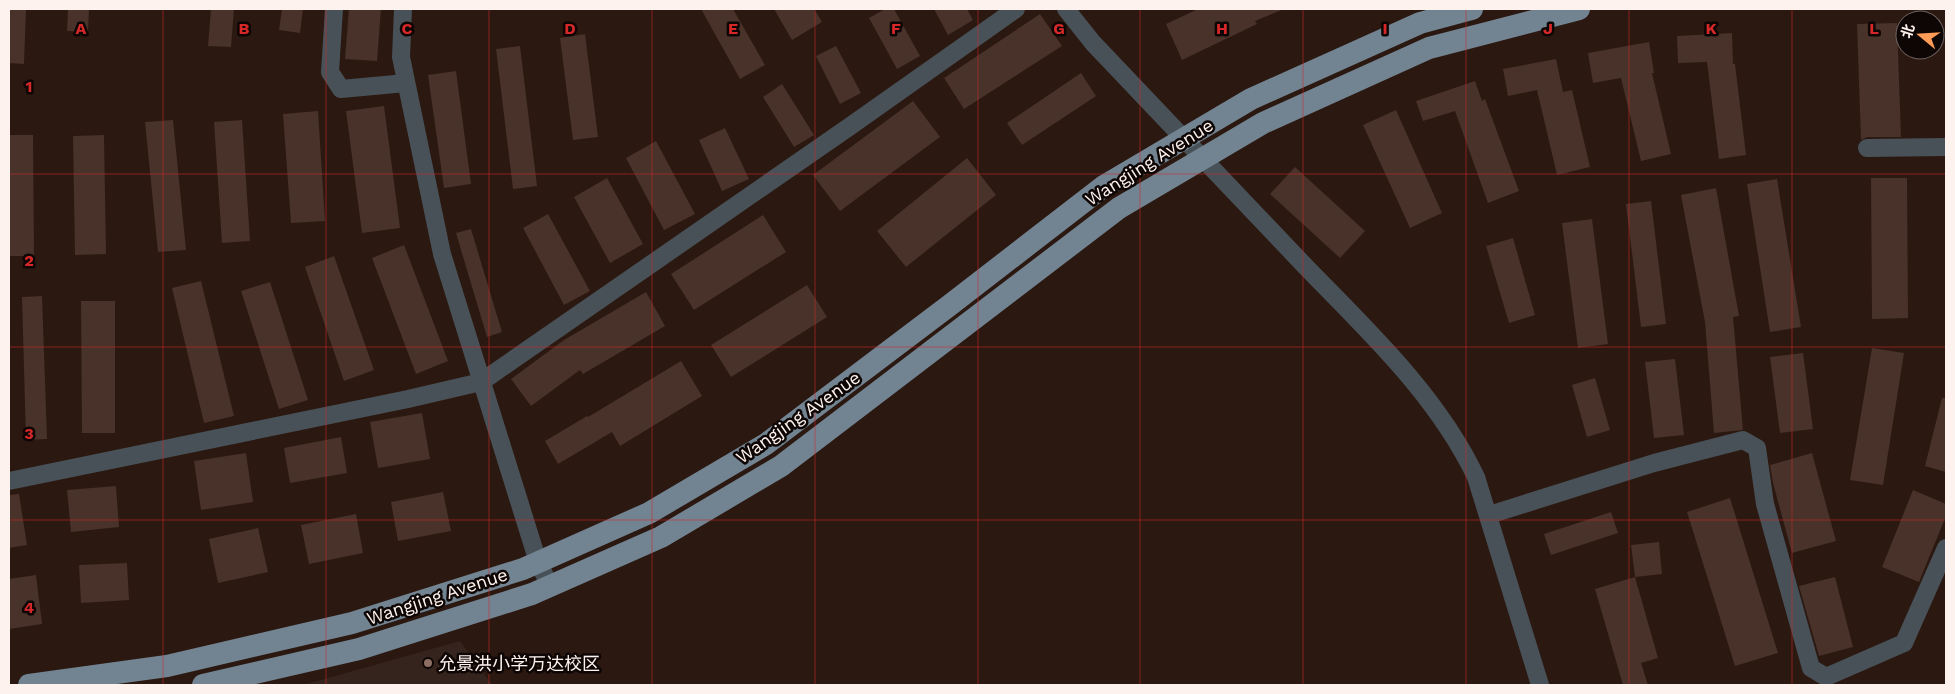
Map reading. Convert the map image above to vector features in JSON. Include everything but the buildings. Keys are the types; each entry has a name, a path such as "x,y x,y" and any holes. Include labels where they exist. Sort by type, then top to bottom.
{"main road":[{"name":"Wangjing Avenue","path":"29,685 167,666 352,624 523,569 648,513 766,444 1104,186 1251,99 1420,23 1472,9"},
{"name":"Wangjing Avenue","path":"203,685 359,649 532,594 661,537 781,466 1118,208 1263,123 1429,48 1578,9"}],"street":[{"path":"334,9 330,72 341,89 406,83"},
{"path":"403,9 401,57 442,254 538,562 550,586"},
{"path":"9,480 408,399 481,382 1016,9"},
{"path":"1066,9 1093,43 1336,298 1424,394 1440,416 1464,452 1476,477 1540,685"},
{"path":"1867,148 1946,147"},
{"path":"1489,515 1654,463 1743,440 1757,448 1765,504 1811,668 1826,677 1904,643 1946,548"}],"shaded area":[{"name":"允景洪小学万达校区","path":"460,641 492,685 303,685"}],"place":[{"name":"允景洪小学万达校区","path":"428,663"}]}
